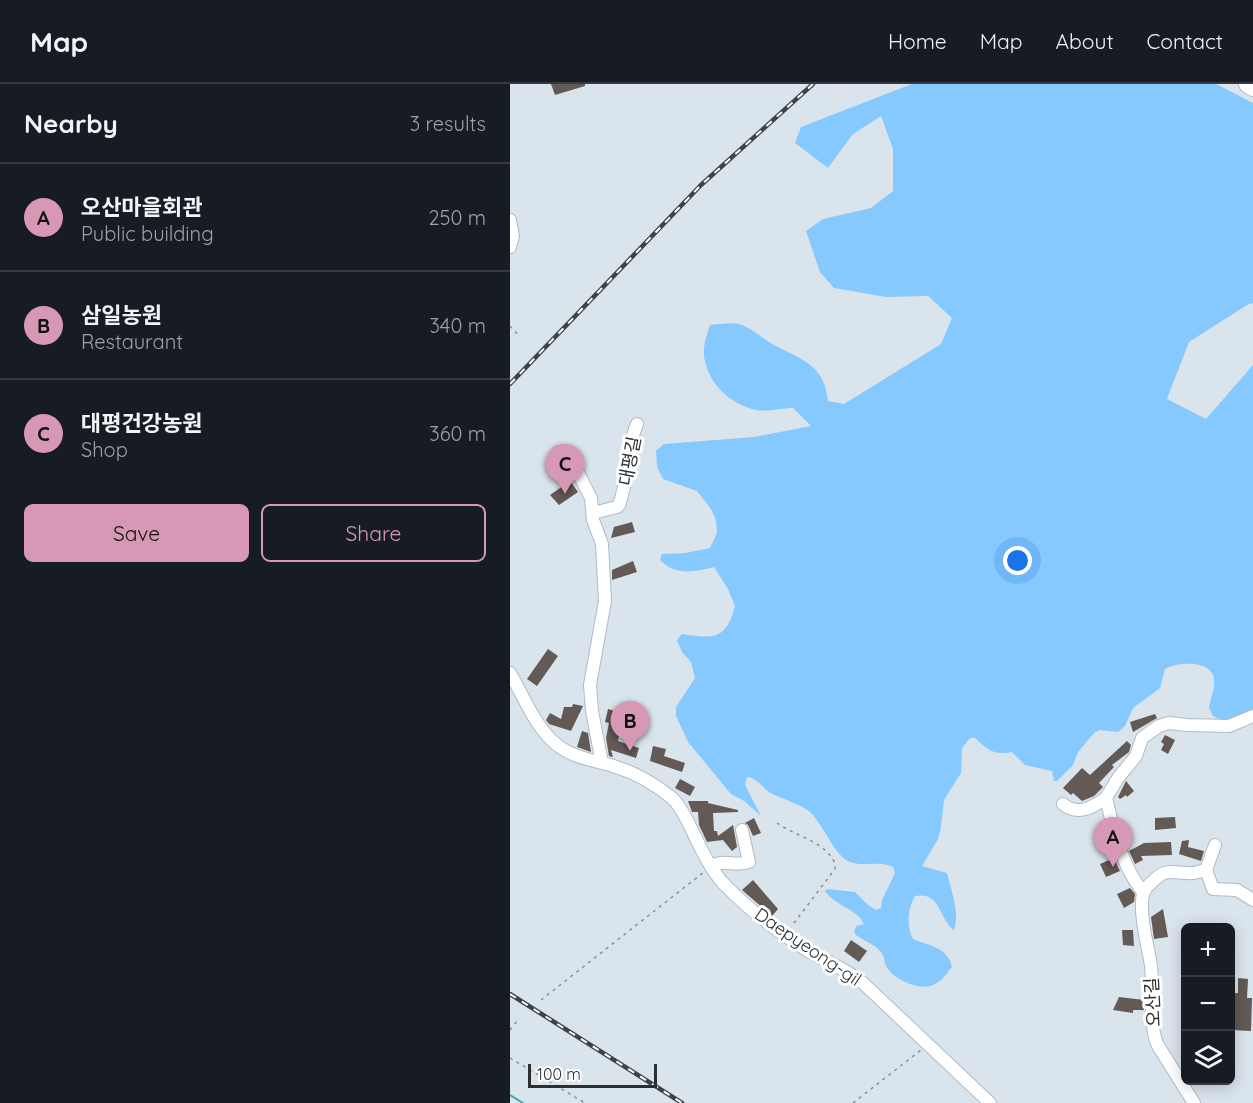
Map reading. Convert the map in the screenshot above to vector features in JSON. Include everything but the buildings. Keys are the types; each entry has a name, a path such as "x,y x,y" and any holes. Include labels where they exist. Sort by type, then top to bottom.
{"highway":[{"path":"1248,84 1253,87"}],"lane":[{"path":"510,220 513,236 510,247"},
{"name":"대평길","path":"593,513 620,505 627,482 631,442 637,424"},
{"path":"558,452 569,459 580,474 591,498 593,520 602,544 605,586 598,647 590,675 590,693 602,763"},
{"name":"Daepyeong-gil","path":"510,673 534,716 553,741 573,754 617,767 646,781 676,802 711,867 736,895 785,935 812,953 851,973 990,1103"},
{"path":"1063,804 1071,810 1079,811 1106,798 1118,778 1135,759 1142,738 1159,726 1169,723 1229,726 1253,716"},
{"path":"1106,798 1120,851 1134,880 1143,892 1151,882 1168,872 1188,873 1206,870"},
{"path":"711,867 718,863 744,864 749,862 742,830"},
{"path":"1215,845 1206,870 1213,889 1237,890 1253,900"},
{"name":"오산길","path":"1143,892 1142,918 1151,966 1154,1035 1157,1044 1194,1103"}],"path":[{"path":"510,326 520,337"},
{"path":"777,823 814,843 830,855 835,864 834,869 785,935"},
{"path":"542,1000 711,867"},
{"path":"510,1030 516,1020"},
{"path":"853,1103 929,1044"},
{"path":"510,1058 585,1103"}],"shaded area":[{"path":"912,84 1216,84 1253,103 1253,303 1189,342 1167,399 1206,419 1253,365 1253,710 1229,720 1213,716 1209,708 1214,687 1213,675 1205,667 1183,664 1165,669 1160,688 1133,708 1125,726 1118,732 1100,730 1094,733 1078,752 1073,765 1057,781 1054,781 1052,771 1025,765 1012,752 992,751 975,738 970,738 962,748 961,773 944,800 938,839 922,866 947,873 956,916 954,930 935,901 930,898 915,896 909,911 909,928 913,939 942,951 950,960 952,967 938,982 923,987 897,978 887,967 878,949 854,933 856,926 864,924 856,914 834,900 825,891 827,889 855,892 876,910 881,908 882,900 895,873 893,867 848,861 838,852 811,813 769,792 747,777 745,785 761,816 744,801 731,794 688,742 676,716 676,707 695,678 691,662 682,652 677,640 682,634 703,637 717,635 727,625 735,606 728,589 714,567 679,571 660,560 662,554 685,553 710,548 717,533 716,520 711,509 697,491 663,479 657,467 656,451 664,444 754,437 811,426 793,408 765,411 746,407 729,398 715,384 704,356 710,325 732,323 752,330 809,364 822,378 828,401 844,404 941,344 952,318 928,296 886,297 834,288 820,272 806,231 823,219 871,208 893,191 893,149 881,116 853,134 828,168 795,143 801,127"}],"waterway":[{"path":"510,1095 523,1103"}],"railway":[{"path":"510,384 701,185 813,84"},
{"path":"510,994 682,1103"}],"place":[{"name":"대평건강농원","path":"565,494"},
{"name":"삼일농원","path":"630,751"},
{"name":"오산마을회관","path":"1113,867"}]}
